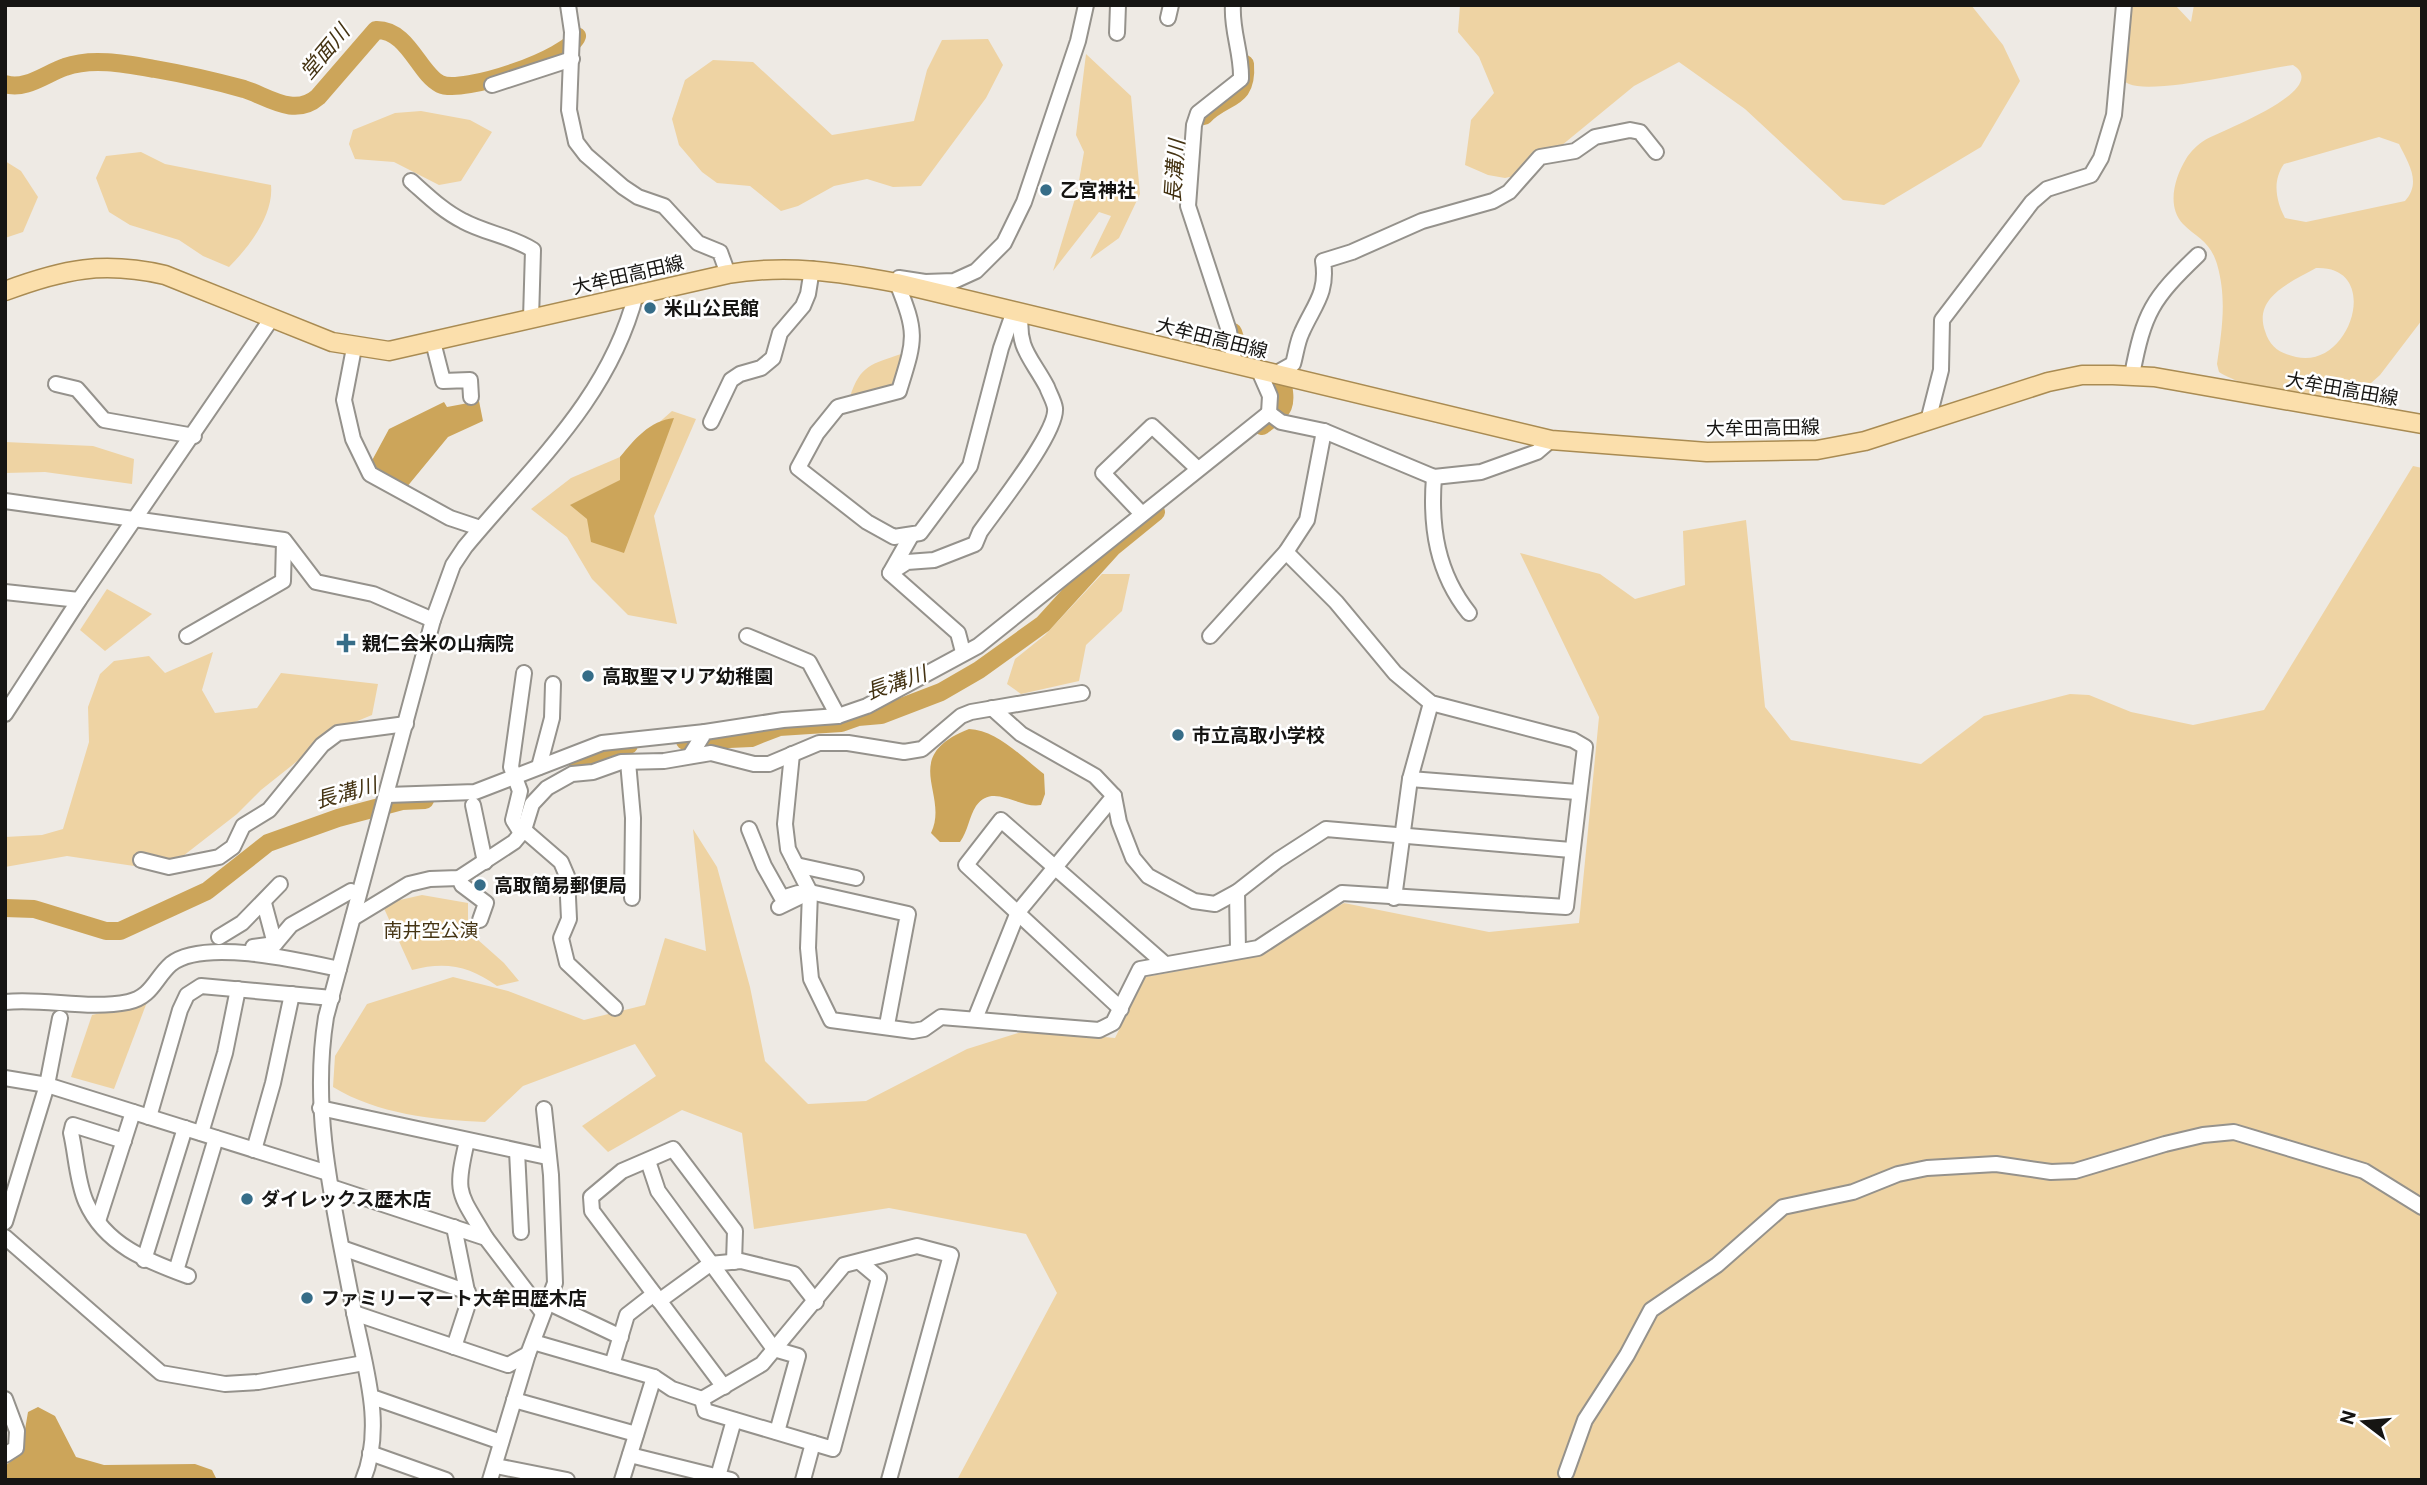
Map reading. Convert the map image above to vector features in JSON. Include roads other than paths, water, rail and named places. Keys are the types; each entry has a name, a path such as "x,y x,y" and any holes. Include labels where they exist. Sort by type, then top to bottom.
{"main road":[{"name":"大牟田高田線","path":"5,291 73,270 118,267 166,275 354,348 389,351 727,274 758,269 812,269 897,283 1550,440 1707,452 1796,452 1865,442 2049,382 2082,375 2132,375 2422,424"}],"street":[{"path":"568,5 572,19 569,110 576,142 623,187 638,197 664,205 698,243 720,252 727,274"},
{"path":"1018,312 1001,348 970,466 920,533 894,537 867,522 798,468 817,433 838,407 899,391 914,342 911,317 897,283 899,278 925,282 954,281 976,271 1004,243 1024,201 1078,41 1086,5"},
{"path":"1117,33 1118,5"},
{"path":"1233,5 1232,18 1242,60 1241,79 1198,113 1194,125 1188,206 1229,331 1234,365"},
{"path":"1928,421 1941,370 1942,320 2032,202 2047,189 2091,174 2101,158 2114,115 2124,5"},
{"path":"492,85 572,59"},
{"path":"387,795 475,792 602,743 783,720 838,716 867,706 962,652 978,646 1269,412 1270,396 1266,373 1293,364 1300,335 1324,290 1326,279 1323,261 1352,252 1422,221 1493,201 1509,192 1540,157 1575,151 1595,137 1630,130 1640,132 1656,152"},
{"path":"411,181 443,210 465,223 517,240 533,250 531,319"},
{"path":"2132,375 2138,344 2151,307 2162,289 2198,255"},
{"path":"710,422 731,380 740,373 761,368 774,358 780,333 803,306 812,269"},
{"path":"363,1480 370,1453 372,1397 342,1248 320,1108 323,1035 331,998 433,620 453,565 480,528 557,443 588,402 624,332 636,294"},
{"path":"890,573 907,562 934,560 975,544 979,532 1026,469 1053,422 1055,408 1048,390 1018,338 1018,312"},
{"path":"7,710 272,318"},
{"path":"433,342 443,381 470,380 471,397"},
{"path":"354,348 344,401 353,439 370,474 450,518 480,528"},
{"path":"56,384 77,389 104,419 194,436"},
{"path":"1269,412 1281,422 1324,431 1434,477 1481,472 1538,452 1550,440"},
{"path":"1142,514 1103,473 1152,426 1198,469"},
{"path":"1210,636 1286,552 1307,520 1324,431"},
{"path":"1434,477 1432,509 1444,575 1469,612"},
{"path":"5,501 135,517 284,540 316,582 373,594 433,620"},
{"path":"890,573 911,536"},
{"path":"187,636 283,581 286,556 284,540"},
{"path":"792,754 785,824 788,849 810,891 808,948 811,979 831,1020 887,1025 913,1031 924,1029 942,1017 1099,1030 1108,1028 1121,1009 1140,968 1258,948 1342,893 1566,907 1577,792 1585,747 1573,740 1431,703 1395,673 1336,602 1286,552"},
{"path":"890,573 958,633 962,652"},
{"path":"5,592 79,600"},
{"path":"747,636 809,662 838,716"},
{"path":"524,673 512,767 520,791 513,820 523,832 561,862 567,876 569,919 561,939 567,964 615,1007"},
{"path":"539,767 552,718 553,684"},
{"path":"353,918 409,884 430,879 459,878 485,862 514,842 523,832 533,804 547,788 572,774 628,762 664,761 711,753 754,764 769,764 819,743 848,743 904,752 922,749 961,716 1082,693"},
{"path":"1394,898 1410,779 1431,703"},
{"path":"992,708 1021,734 1095,776 1114,796 1119,822 1133,858 1148,876 1194,901 1214,904 1237,892 1278,860 1326,829 1571,850"},
{"path":"141,860 169,867 219,857 233,848 243,826 269,810 338,733 406,724"},
{"path":"690,756 705,732"},
{"path":"628,762 633,818 632,898"},
{"path":"1410,779 1577,792"},
{"path":"975,1019 1018,912 1058,867 1114,796"},
{"path":"473,805 485,862"},
{"path":"1121,1009 967,865 1001,820 1166,964"},
{"path":"749,829 764,866 782,898 810,891 908,914 887,1025"},
{"path":"796,865 856,878"},
{"path":"459,878 462,885 485,903 480,920"},
{"path":"219,937 242,923 280,884"},
{"path":"5,1002 130,1002 147,995 171,964 188,957 275,944 290,925 351,891"},
{"path":"779,907 810,891"},
{"path":"1237,892 1238,950"},
{"path":"264,903 275,944"},
{"path":"213,953 273,955 339,969"},
{"path":"149,1117 180,1010 187,995 201,986 331,998"},
{"path":"201,1133 225,1053 238,989"},
{"path":"254,1150 273,1083 292,994"},
{"path":"5,1222 47,1085 60,1018"},
{"path":"5,1078 47,1085 254,1150 486,1238"},
{"path":"320,1108 467,1142 547,1157"},
{"path":"490,1480 530,1348 555,1283 551,1175 544,1109"},
{"path":"98,1221 133,1112"},
{"path":"124,1141 73,1125 71,1133 85,1201 116,1242 144,1260 182,1273 216,1138"},
{"path":"144,1260 185,1128"},
{"path":"1566,1473 1585,1420 1627,1355 1651,1310 1717,1265 1783,1208 1853,1192 1898,1174 1927,1168 1996,1164 2051,1172 2075,1171 2190,1138 2234,1132 2364,1171 2422,1207"},
{"path":"467,1142 458,1181 461,1196 486,1238 545,1307 621,1336"},
{"path":"724,1387 592,1211 591,1197 622,1171 673,1150 735,1231 734,1262"},
{"path":"517,1151 521,1232"},
{"path":"648,1161 658,1191 774,1349 798,1356 777,1433"},
{"path":"454,1227 469,1301 454,1347"},
{"path":"5,1237 135,1354 161,1373 225,1384 258,1382 364,1363"},
{"path":"354,1313 508,1365 530,1348 612,1365 654,1377 672,1390 702,1399 762,1364 844,1265 861,1263 917,1246 951,1255 889,1480"},
{"path":"342,1248 468,1292"},
{"path":"612,1365 627,1315 710,1264 734,1262 794,1274 816,1302"},
{"path":"702,1399 705,1411 833,1449 879,1278 861,1263"},
{"path":"622,1480 654,1377"},
{"path":"372,1397 501,1442"},
{"path":"5,1399 17,1432 16,1448 5,1455"},
{"path":"514,1400 636,1434"},
{"path":"630,1455 722,1479 734,1420"},
{"path":"803,1480 813,1443"},
{"path":"370,1453 446,1480"},
{"path":"496,1466 567,1480"}],"waterway":[{"name":"堂面川","path":"5,84 13,86 28,83 75,64 110,62 200,78 244,89 281,104 300,106 318,97 376,30 397,37 433,79 440,84 452,86 491,79 536,64 570,45 577,36"},
{"name":"長溝川","path":"1204,116 1239,91 1243,85 1245,64"},
{"name":"長溝川","path":"1233,332 1242,360 1282,378 1283,406 1262,426"},
{"name":"長溝川","path":"685,741 751,738 779,727 841,723 858,717 881,715 941,692 979,670 1043,624 1113,547 1156,512"},
{"name":"長溝川","path":"576,760 629,745"},
{"name":"長溝川","path":"5,908 34,909 106,931 120,931 207,891 268,843 338,818 402,801 425,800"}],"place":[{"name":"乙宮神社","path":"1046,190"},
{"name":"米山公民館","path":"650,308"},
{"name":"親仁会米の山病院","path":"346,643"},
{"name":"高取聖マリア幼稚園","path":"588,676"},
{"name":"市立高取小学校","path":"1178,735"},
{"name":"高取簡易郵便局","path":"480,885"},
{"name":"ダイレックス歴木店","path":"247,1199"},
{"name":"ファミリーマート大牟田歴木店","path":"307,1298"}],"park label":[{"name":"南井空公演","path":"431,930"}]}
